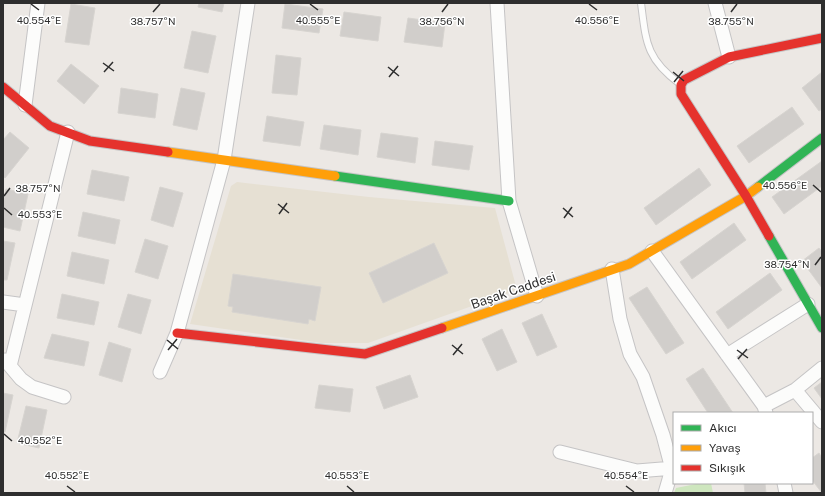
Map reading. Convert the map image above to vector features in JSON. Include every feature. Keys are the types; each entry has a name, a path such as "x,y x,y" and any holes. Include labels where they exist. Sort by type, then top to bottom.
{"street":[{"path":"25,105 38,3"},
{"path":"160,372 177,333 224,160 248,3"},
{"path":"497,3 509,200 537,296"},
{"path":"715,3 729,57"},
{"path":"822,38 729,57 687,78 681,85 681,94 746,196 822,328"},
{"path":"3,87 50,126 90,141 509,200"},
{"path":"64,397 32,387 22,379 6,361 25,305 68,132"},
{"name":"Başak Caddesi","path":"177,333 365,354 629,264 746,196 822,138"},
{"path":"652,251 765,410 795,390 822,368"},
{"path":"612,269 620,319 630,354 643,377 673,468 665,493"},
{"path":"3,302 25,305"},
{"path":"727,355 808,304"},
{"path":"795,390 822,422"},
{"path":"560,452 637,471 673,468"}],"lane":[{"path":"641,3 646,42 650,52 661,68 681,85"}],"shaded area":[{"path":"237,182 369,197 495,208 517,290 368,343 322,343 190,324 231,186"}],"green space":[{"path":"696,484 711,484 713,493 674,493 676,488"}],"building":[{"path":"199,3 224,3 222,12 198,7"},
{"path":"71,4 95,8 89,45 65,42"},
{"path":"285,4 323,9 319,33 282,28"},
{"path":"344,12 381,17 378,41 340,36"},
{"path":"408,18 445,23 442,47 404,42"},
{"path":"192,31 216,36 208,73 184,68"},
{"path":"276,55 301,58 297,95 272,93"},
{"path":"71,64 99,86 84,104 57,81"},
{"path":"822,72 822,109 819,111 802,88"},
{"path":"121,88 158,94 155,118 118,113"},
{"path":"181,88 205,93 197,130 173,125"},
{"path":"792,107 804,124 749,163 737,146"},
{"path":"267,116 304,122 300,146 263,141"},
{"path":"324,125 361,130 358,155 320,149"},
{"path":"10,132 29,148 5,178 3,176 3,140"},
{"path":"381,133 418,138 415,163 377,157"},
{"path":"435,141 473,146 469,170 432,165"},
{"path":"822,161 822,186 784,214 772,197"},
{"path":"699,168 711,185 656,225 644,208"},
{"path":"92,170 129,177 124,201 87,194"},
{"path":"160,187 183,193 173,227 151,220"},
{"path":"6,189 28,194 20,231 3,227 3,203"},
{"path":"83,212 120,220 115,244 78,236"},
{"path":"734,223 746,240 692,279 680,262"},
{"path":"145,239 168,246 158,279 135,272"},
{"path":"3,241 15,243 7,280 3,280"},
{"path":"434,243 448,273 383,303 369,273"},
{"path":"819,248 822,252 822,288 802,261"},
{"path":"72,252 109,260 104,284 67,276"},
{"path":"770,273 782,290 728,329 716,312"},
{"path":"233,274 321,287 315,321 309,319 308,324 232,312 233,307 228,306"},
{"path":"647,287 684,343 666,354 629,298"},
{"path":"62,294 99,302 94,325 57,318"},
{"path":"128,294 151,300 141,334 118,327"},
{"path":"542,314 557,347 537,356 522,323"},
{"path":"502,329 517,362 497,371 482,339"},
{"path":"52,334 89,342 84,366 44,358"},
{"path":"109,342 131,349 122,382 99,375"},
{"path":"703,368 732,412 707,412 686,379"},
{"path":"410,375 418,397 384,409 376,387"},
{"path":"822,382 822,399 814,388"},
{"path":"319,385 353,389 350,412 315,408"},
{"path":"3,393 13,395 5,432 3,432"},
{"path":"26,406 47,410 39,448 17,443"},
{"path":"819,453 822,458 822,493 813,481 813,457"},
{"path":"744,484 765,484 766,493 745,493"}],"traffic: fast":[{"path":"758,187 822,138"},
{"path":"335,176 509,201"},
{"path":"769,236 822,328"}],"traffic: slow":[{"path":"168,152 335,176"},
{"path":"442,328 629,264 746,196 758,187"}],"traffic: jam":[{"path":"769,236 746,196 681,94 681,85 684,80 729,57 822,38"},
{"path":"3,87 50,126 90,141 168,152"},
{"path":"177,333 365,354 442,328"}]}
